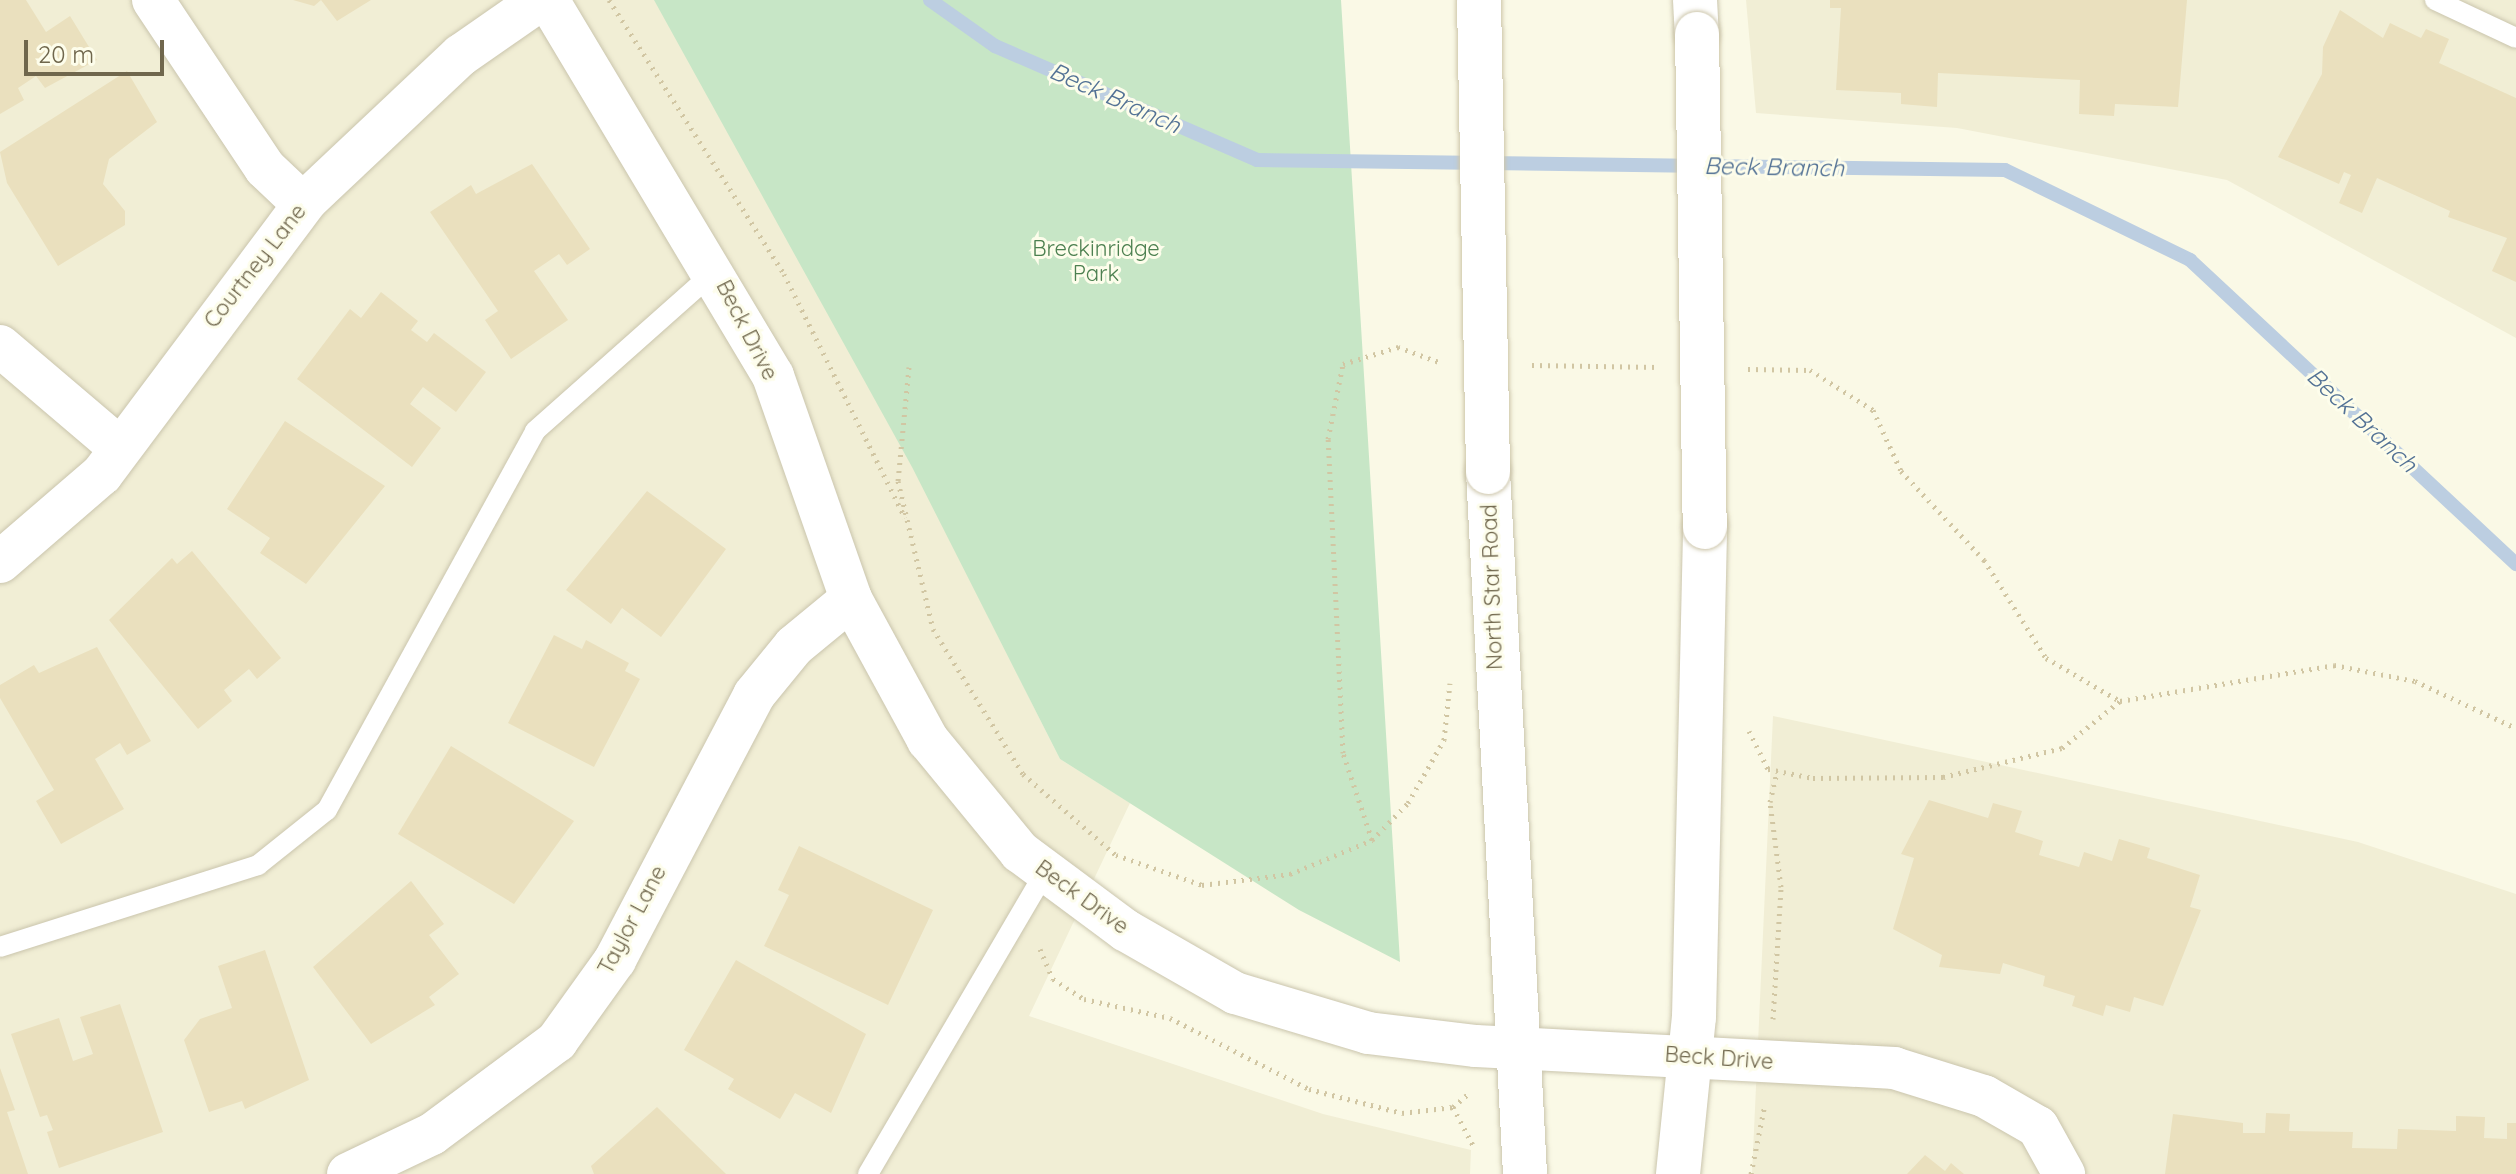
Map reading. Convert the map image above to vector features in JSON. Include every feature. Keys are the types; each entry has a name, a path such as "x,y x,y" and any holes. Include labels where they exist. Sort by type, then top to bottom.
{"main road":[{"name":"North Star Road","path":"1479,0 1488,472 1522,1046 1525,1174"},
{"path":"1678,1174 1690,1057 1705,527 1696,17"}],"street":[{"path":"153,0 265,168 303,204"},
{"name":"Courtney Lane","path":"0,562 102,474 303,204 461,55 540,0"},
{"name":"Beck Drive","path":"548,0 716,270 773,376 851,599 928,740 1020,852 1036,888 1125,930 1235,993 1368,1033 1522,1046 1894,1068 1984,1096 2038,1127 2064,1174"},
{"path":"0,346 120,448"},
{"name":"Taylor Lane","path":"348,1174 432,1134 557,1041 615,960 754,695 794,646 851,599"}],"lane":[{"path":"2435,0 2516,38"},
{"path":"0,947 258,865 327,810 535,431 716,270"},
{"path":"868,1174 1036,888"}],"path":[{"path":"609,0 784,274 909,526"},
{"path":"1372,840 1343,753 1328,439 1343,364 1398,347 1460,364"},
{"path":"1524,365 1667,368"},
{"path":"909,367 898,481 933,629 1023,774 1116,855 1202,885 1290,874 1372,840 1408,803 1444,740 1451,671"},
{"path":"1731,369 1810,370 1873,410 1901,471 1984,560 2046,658 2120,701"},
{"path":"1747,713 1747,729 1768,769 1813,778 1943,777 2062,748 2120,701 2334,665 2415,681 2516,728"},
{"path":"1751,1174 1766,1061 1781,887 1770,802 1777,771"},
{"path":"1036,888 1053,979 1084,999 1170,1018 1309,1089 1402,1113 1453,1107 1470,1130 1477,1164"}],"shaded area":[{"path":"0,0 657,0 913,467 1060,759 1130,803 1029,1016 1323,1114 1471,1150 1470,1174 0,1174"},
{"path":"1746,0 2516,0 2516,338 2227,180 1957,128 1756,113"},
{"path":"1773,716 2358,842 2516,894 2516,1174 1752,1174"}],"green space":[{"name":"Breckinridge Park","path":"654,0 1341,0 1400,962 1299,910 1060,759 912,467"}],"building":[{"path":"0,0 26,0 46,32 70,16 97,60 45,88 36,76 18,88 24,100 0,114"},
{"path":"293,0 321,0 314,6"},
{"path":"321,0 371,0 337,21"},
{"path":"1830,0 2187,0 2178,107 2115,104 2114,116 2079,114 2080,80 1938,73 1937,107 1901,104 1901,93 1836,90 1841,8 1830,8"},
{"path":"2340,10 2383,38 2390,23 2421,38 2426,29 2449,39 2439,63 2516,98 2516,282 2492,271 2507,238 2448,217 2450,211 2377,178 2362,213 2339,203 2351,175 2344,172 2339,184 2278,157 2322,74 2323,47"},
{"path":"127,71 157,122 109,159 103,184 125,211 125,225 58,266 7,183 0,152"},
{"path":"532,164 590,249 567,265 559,254 534,271 568,320 511,359 485,320 498,311 430,212 471,185 476,194"},
{"path":"381,292 418,321 411,330 427,342 434,333 486,372 456,412 423,387 410,404 441,428 412,467 297,379 350,309 361,318"},
{"path":"285,421 385,486 306,584 260,553 270,538 227,509"},
{"path":"647,491 726,549 661,637 622,608 611,624 566,590"},
{"path":"192,551 281,658 257,679 249,669 224,690 232,701 198,729 109,620 172,558 177,564"},
{"path":"554,635 582,649 586,640 629,663 625,671 640,679 594,767 508,723"},
{"path":"97,647 151,741 127,755 120,743 95,759 124,809 61,844 36,801 54,790 0,698 0,685 34,665 39,673"},
{"path":"451,746 574,821 514,904 398,834"},
{"path":"1929,800 1988,818 1993,803 2022,811 2015,832 2043,841 2039,855 2079,867 2084,852 2112,861 2119,839 2150,848 2147,858 2200,875 2190,907 2201,910 2163,1006 2134,997 2130,1012 2106,1005 2103,1016 2072,1006 2075,996 2043,986 2045,976 2003,963 2000,974 1939,967 1942,955 1893,929 1914,858 1901,854"},
{"path":"799,846 933,910 888,1005 764,946 789,895 778,890"},
{"path":"411,881 444,924 429,935 459,974 429,997 435,1005 371,1044 313,967"},
{"path":"265,950 309,1080 245,1109 242,1101 209,1112 184,1040 200,1019 232,1008 218,966"},
{"path":"736,960 866,1034 831,1113 795,1093 780,1119 728,1089 734,1079 684,1050"},
{"path":"120,1004 163,1132 59,1168 47,1132 53,1130 47,1115 40,1117 11,1034 59,1018 73,1061 93,1054 80,1017"},
{"path":"0,1068 15,1110 7,1112 28,1174 0,1174"},
{"path":"657,1107 726,1174 594,1174 591,1166"},
{"path":"2266,1113 2290,1114 2289,1131 2353,1132 2352,1148 2397,1149 2398,1129 2456,1131 2456,1116 2485,1117 2484,1138 2507,1139 2507,1123 2516,1123 2516,1174 2165,1174 2173,1114 2243,1123 2243,1133 2265,1133"},
{"path":"1925,1155 1945,1171 1951,1163 1964,1174 1907,1174"}],"waterway":[{"name":"Beck Branch","path":"930,0 995,46 1257,160 2005,170 2190,260 2516,564"}]}
